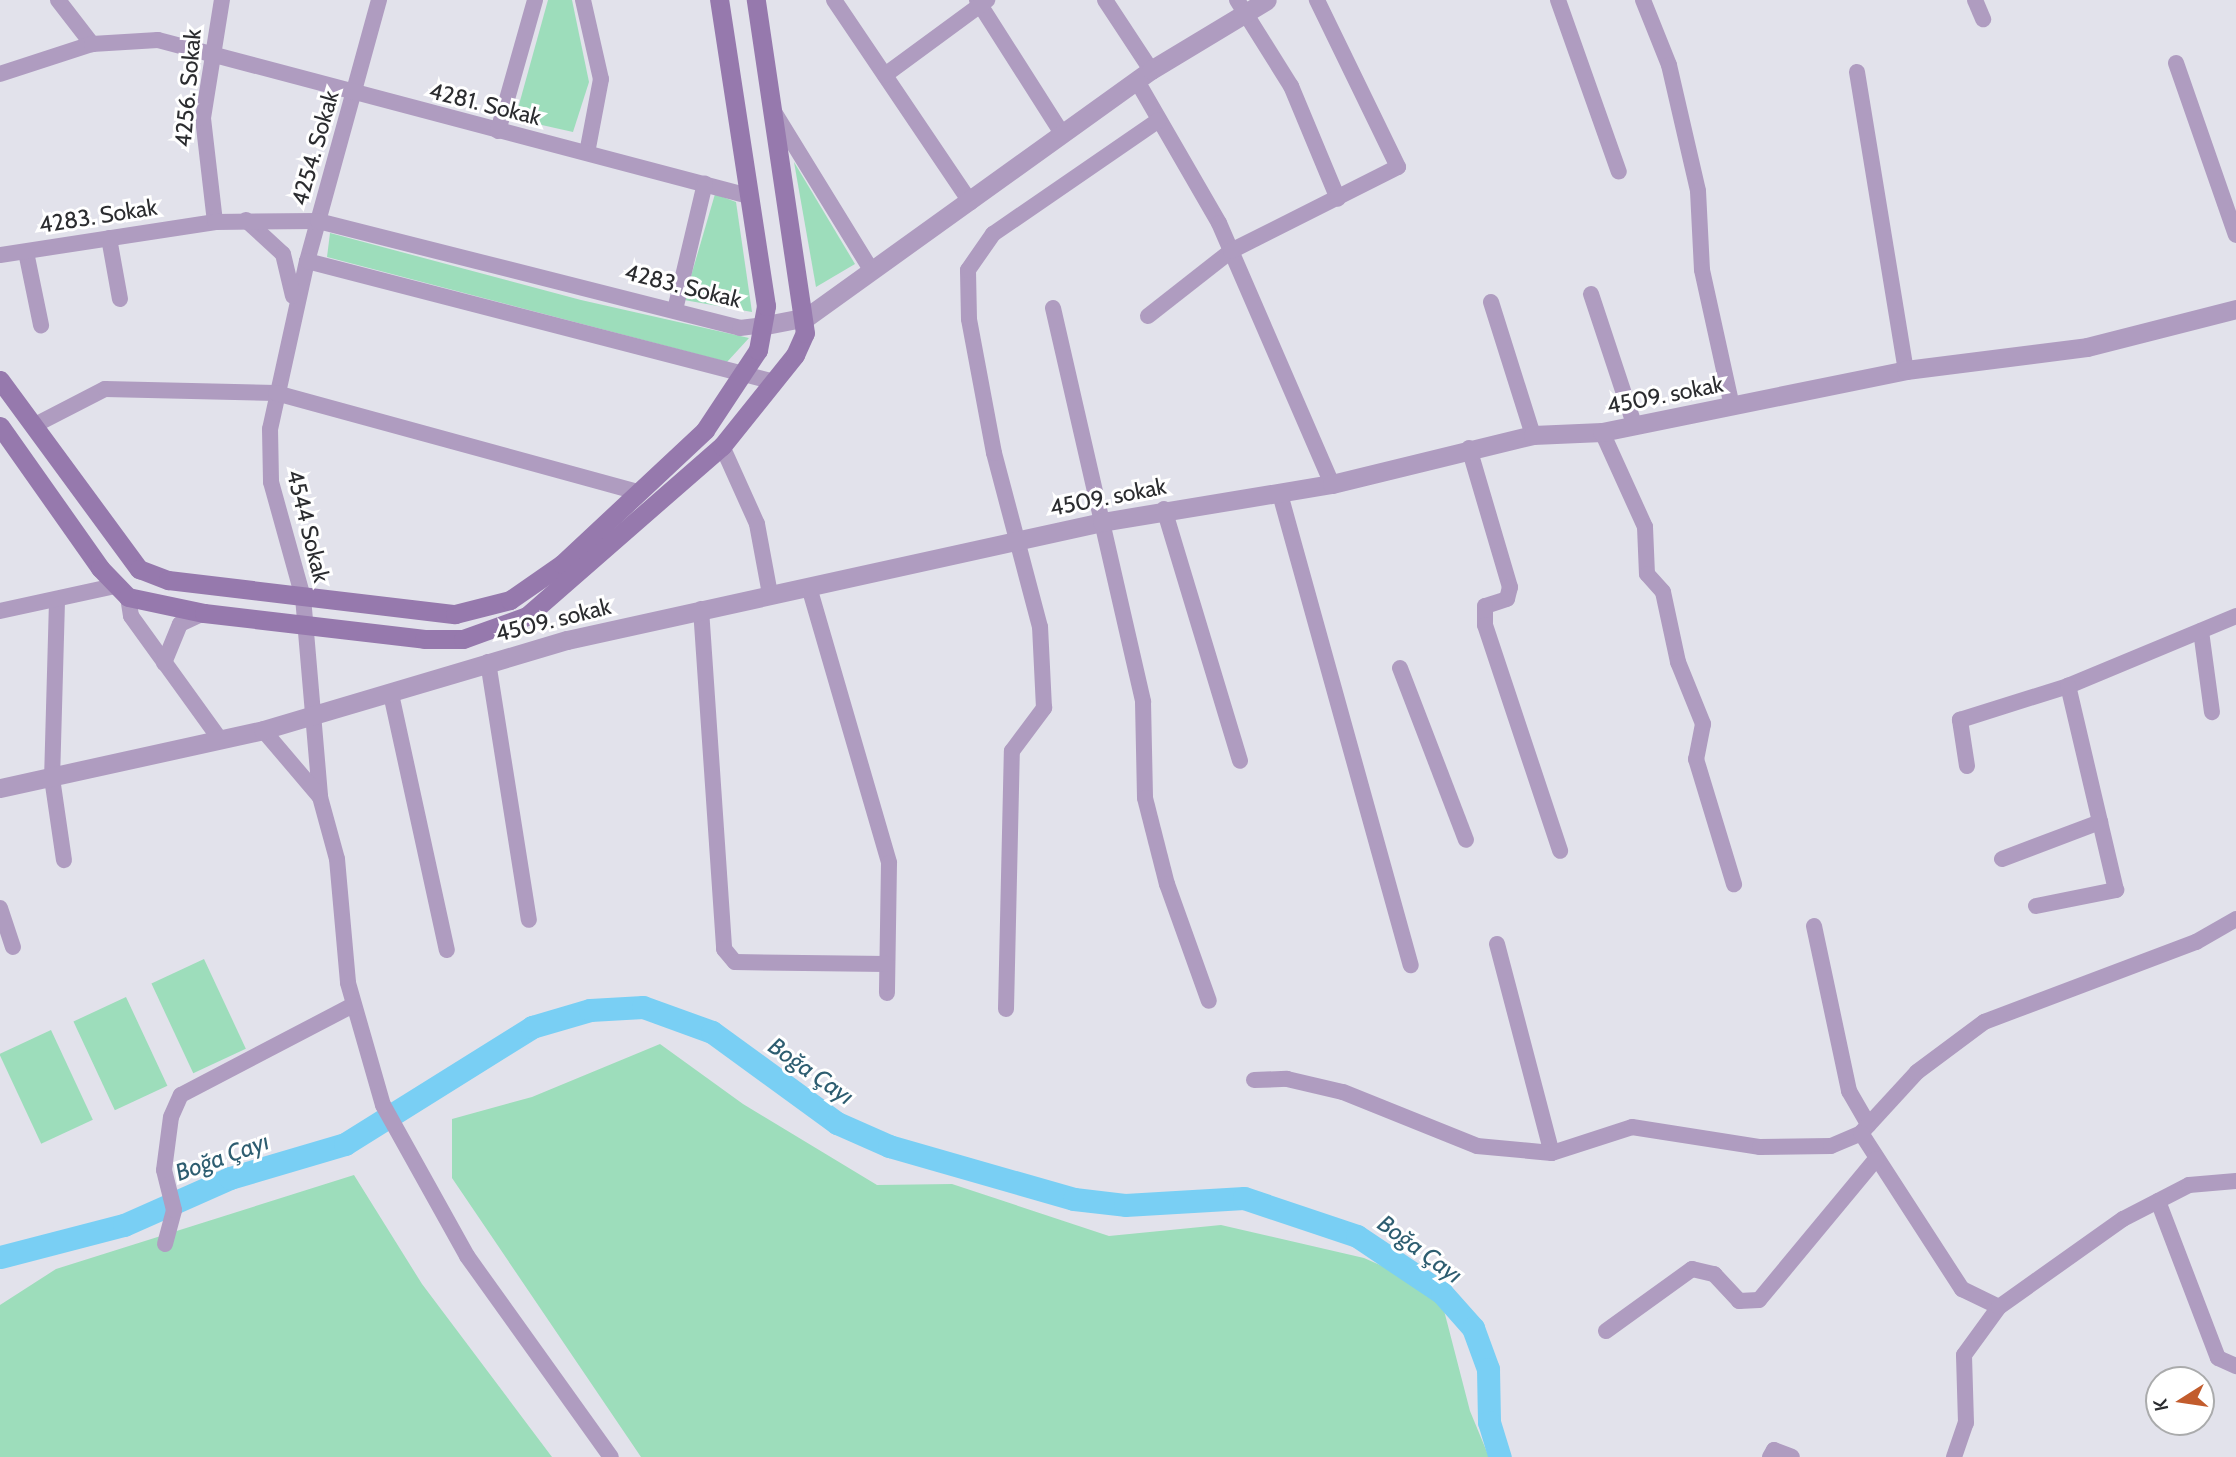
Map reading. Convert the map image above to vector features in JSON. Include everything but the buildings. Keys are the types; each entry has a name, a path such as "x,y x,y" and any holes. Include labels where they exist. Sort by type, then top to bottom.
{"main road":[{"path":"0,380 139,569 169,580 303,597 478,612 562,564 705,430 742,376 766,325 719,0"},
{"path":"0,426 7,450 122,592 204,613 424,639 463,639 507,625 568,585 722,446 795,355 807,317 756,0"}],"street":[{"path":"58,0 92,44"},
{"name":"4256. Sokak","path":"215,222 205,168 209,55 222,0"},
{"name":"4254. Sokak","path":"295,309 379,0"},
{"path":"498,131 535,0"},
{"path":"583,0 601,79 587,153"},
{"path":"834,0 970,202"},
{"path":"1105,0 1144,76 1159,120 1231,251 1332,484"},
{"name":"4283. Sokak","path":"0,255 215,222 318,221 740,328 807,317 1242,7 1267,0"},
{"path":"1147,316 1231,251 1398,167 1317,0"},
{"path":"1558,0 1619,172"},
{"path":"1643,0 1669,65 1698,191 1702,270 1732,407"},
{"path":"1975,0 1983,19"},
{"path":"885,75 981,2 1063,135"},
{"path":"1242,7 1291,86 1338,199"},
{"name":"4281. Sokak","path":"0,74 92,44 158,40 354,94 749,195"},
{"path":"2176,63 2236,235"},
{"path":"1857,72 1906,370"},
{"path":"773,110 872,271"},
{"path":"1006,1009 1013,751 1044,708 1040,627 1013,541 973,343 968,270 993,233 1159,120"},
{"path":"675,310 705,183"},
{"path":"246,220 283,254 295,309"},
{"path":"109,238 120,299"},
{"path":"26,253 41,325"},
{"path":"307,261 742,376 774,382"},
{"path":"1591,294 1634,424"},
{"path":"1491,302 1533,435"},
{"name":"4544 Sokak","path":"295,309 276,393 271,482 303,597 320,797"},
{"path":"1053,309 1143,702 1145,798 1167,884 1209,1001"},
{"name":"4509. sokak","path":"0,788 221,741 391,694 488,662 701,609 1013,541 1164,509 1280,494 1332,484 1469,448 1533,435 1602,432 1906,370 2087,347 2236,309"},
{"path":"33,426 105,389 276,393 637,492"},
{"path":"1602,432 1645,527 1647,574 1662,592 1678,662 1703,723 1696,759 1734,884"},
{"path":"722,446 757,524 771,594"},
{"path":"1469,448 1510,587 1507,599 1485,606 1485,625 1560,851"},
{"path":"1280,494 1411,965"},
{"path":"1164,509 1240,761"},
{"path":"809,587 889,863 887,993"},
{"path":"0,611 122,592 131,616 221,741"},
{"path":"57,601 52,778 64,860"},
{"path":"701,609 724,949 735,962 887,964"},
{"path":"164,663 180,624 204,613"},
{"path":"1967,766 1960,720 2068,686 2236,616"},
{"path":"2200,631 2213,712"},
{"path":"488,662 530,920"},
{"path":"1400,668 1466,840"},
{"path":"2036,906 2116,890 2068,686"},
{"path":"391,694 447,950"},
{"path":"263,730 320,797 337,859 353,1006 383,1105 467,1256 611,1457"},
{"path":"2002,859 2100,822"},
{"path":"0,908 13,947"},
{"path":"1254,1080 1287,1079 1343,1093 1477,1146 1552,1153 1632,1127 1760,1147 1831,1146 1865,1129 1917,1072 1984,1022 2196,942 2236,919"},
{"path":"1814,926 1849,1091 1876,1159 1962,1289 1999,1307"},
{"path":"1497,944 1552,1153"},
{"path":"165,1244 174,1210 164,1170 171,1117 186,1090 353,1006"},
{"path":"1606,1331 1692,1269 1714,1274 1739,1301 1759,1300 1876,1159"},
{"path":"1954,1457 1966,1423 1964,1355 1999,1307 2035,1276 2158,1201 2189,1185 2236,1181"},
{"path":"2158,1201 2218,1357 2236,1366"},
{"path":"1770,1457 1774,1450 1792,1457"}],"green space":[{"path":"548,0 572,0 589,82 573,132 515,119"},
{"path":"794,162 855,264 816,287"},
{"path":"715,194 736,202 752,312 684,300"},
{"path":"330,233 581,300 749,338 727,362 327,257"},
{"path":"204,959 246,1049 193,1073 151,984"},
{"path":"126,997 167,1086 115,1110 73,1022"},
{"path":"51,1030 93,1120 41,1144 0,1054"},
{"path":"660,1044 743,1104 877,1185 952,1184 1109,1236 1221,1225 1364,1258 1439,1291 1470,1411 1489,1457 641,1457 452,1178 452,1119 532,1097"},
{"path":"354,1175 422,1284 552,1457 0,1457 0,1305 56,1269"}],"waterway":[{"name":"Boğa Çayı","path":"0,1257 124,1225 230,1178 345,1144 532,1027 590,1010 643,1007 712,1032 837,1123 889,1146 1074,1199 1125,1205 1244,1198 1357,1236 1442,1293 1473,1328 1488,1369 1489,1422 1500,1457"}]}
